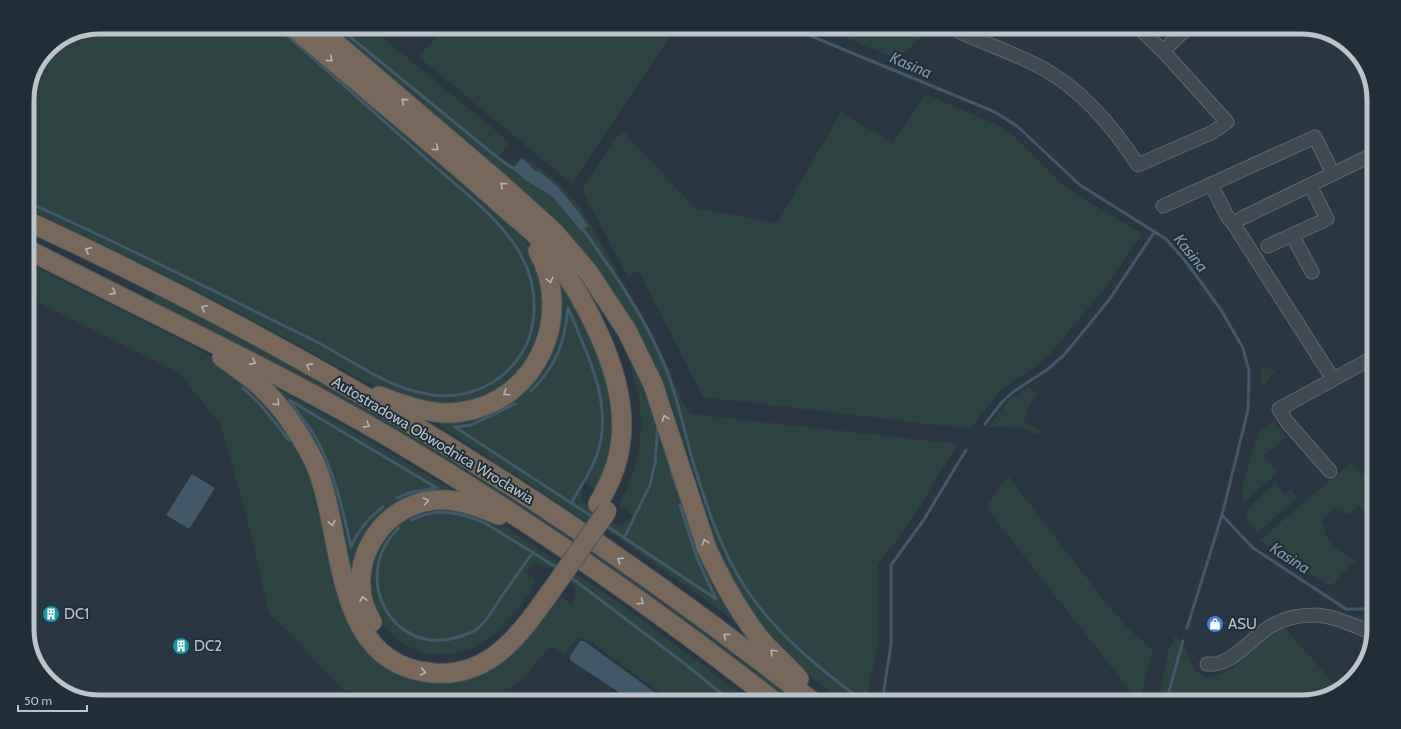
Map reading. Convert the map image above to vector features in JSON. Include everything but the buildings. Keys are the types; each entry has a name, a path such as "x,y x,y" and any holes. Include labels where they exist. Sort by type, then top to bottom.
{"highway":[{"path":"301,34 509,211 539,240 577,293 601,340 616,381 622,416 620,447 614,472 602,508"},
{"path":"325,34 486,170 554,232 575,256 610,303 627,331 655,391 707,548 716,568 733,600 753,629 802,682 812,695"},
{"path":"356,392 377,396 423,410 447,413 462,412 486,405 501,397 517,385 531,370 540,356 549,334 553,316 553,295 551,282 541,257 509,211"},
{"path":"181,326 260,386 279,405 300,434 314,461 322,486 331,518 346,589 354,615 367,637 388,657 410,668 432,673 450,673 479,666 494,657 511,643 531,619 552,581 624,476 632,448 633,416 627,378 612,336 593,299 572,265 532,212"},
{"name":"Autostradowa Obwodnica Wrocławia","path":"34,224 239,326 356,392 550,512 664,590 804,695"},
{"name":"Autostradowa Obwodnica Wrocławia","path":"34,252 229,349 394,440 539,532 643,603 766,695"},
{"path":"539,532 461,502 436,500 413,504 391,517 378,530 369,543 361,572 362,596 369,617 388,641 415,657 445,661 475,654 494,642 514,623 552,581"}],"street":[{"path":"968,34 1021,57 1056,77 1103,118 1138,165 1213,132 1227,122 1163,51 1145,34"},
{"path":"1163,51 1181,34"},
{"path":"1163,206 1315,136 1331,170"},
{"path":"1242,218 1310,185 1331,170 1367,157"},
{"path":"1211,184 1227,216 1234,223 1333,379"},
{"path":"1268,246 1327,219 1310,185"},
{"path":"1292,235 1312,272"},
{"path":"1330,471 1287,422 1279,409 1367,361"},
{"path":"1207,664 1226,660 1270,626 1284,619 1314,615 1330,617 1367,631"}],"green space":[{"path":"284,34 331,69 514,225 536,257 547,303 531,358 495,393 450,407 395,395 358,378 230,308 141,263 34,212 34,96 36,83 41,71 48,60 63,45 87,35"},
{"path":"336,34 378,34 507,140 508,143 499,157 513,166 522,157 540,168 567,192 588,220 597,235 667,364 680,396 691,414 958,444 908,525 878,565 879,640 868,692 872,695 832,695 789,656 748,605 727,568 718,548 672,404 629,317 597,268 594,267 570,237 529,195"},
{"path":"438,34 672,34 572,184 419,57"},
{"path":"836,34 925,34 897,59"},
{"path":"925,94 998,125 1017,139 1065,187 1143,234 1103,290 1048,357 1000,391 970,429 703,397 638,270 628,277 582,191 614,139 623,131 695,208 777,223 841,112 893,143"},
{"path":"34,267 204,352 220,362 268,401 305,458 355,631 450,681 558,595 572,604 575,596 575,589 571,582 558,571 550,567 535,564 525,570 536,581 531,587 533,589 509,620 494,635 471,649 452,654 425,653 401,643 382,625 371,606 369,562 394,522 438,505 498,522 618,602 743,695 664,695 585,638 578,639 565,655 550,646 521,681 496,695 360,695 344,690 269,613 250,530 221,426 179,373 34,300"},
{"path":"557,273 604,360 616,439 597,491 584,482 581,493 583,501 593,512 611,523 620,524 632,515 619,505 638,456 641,434 640,413 632,371 617,322 747,630 603,527 601,531 430,419 526,386"},
{"path":"155,294 339,391 451,457 650,588 791,695 779,695 760,680 229,341 152,301"},
{"path":"1260,366 1275,371 1264,385 1262,384"},
{"path":"269,384 346,427 457,493 383,515 362,609 385,643 405,656 424,662 396,656 361,617 337,518"},
{"path":"1029,387 1038,394 1030,403 1023,421 1037,428 1044,436 1016,428 1003,426 988,427 1010,399"},
{"path":"1274,422 1286,437 1264,456 1278,472 1243,504 1243,484 1258,431"},
{"path":"1351,462 1367,479 1367,509 1364,512 1359,506 1350,514 1333,508 1321,521 1330,542 1338,549 1356,560 1331,586 1259,541"},
{"path":"1008,476 1107,604 1125,625 1153,651 1141,695 1133,695 986,508"},
{"path":"1275,483 1285,494 1291,489 1297,497 1258,533 1248,520 1246,510"},
{"path":"1367,615 1367,624 1355,620 1356,617"},
{"path":"1282,625 1336,685 1314,694 1301,695 1159,695 1168,652 1175,636 1184,647 1196,671 1209,678 1230,670 1256,642"},
{"path":"497,650 449,668 431,664 454,664"}],"water":[{"path":"522,158 534,170 540,172 557,186 588,226 581,231 552,196 525,180 513,169"},
{"path":"192,474 215,488 189,529 166,515"},
{"path":"580,641 584,641 658,695 623,695 570,660 570,656"},
{"path":"866,691 871,695 863,695"}],"waterway":[{"path":"34,205 136,252 315,341 367,371 394,384 422,393 447,396 471,392 483,388 493,382 512,366 521,353 528,339 532,325 534,310 533,294 525,264 518,250 500,226 477,203 285,34"},
{"path":"347,34 492,153 514,168"},
{"name":"Kasina","path":"806,34 995,112 1017,126 1080,185 1166,239 1187,263 1221,310 1243,348 1249,371 1248,410 1222,515 1253,548 1346,609 1367,609"},
{"path":"583,229 627,294 656,346 669,376 694,465 710,514 723,546 738,576 771,622 799,649 855,695"},
{"path":"985,424 1002,402 1013,392 1048,369 1064,355 1109,300 1155,231"},
{"path":"515,404 471,425 455,427 571,503 587,476 597,455 602,430 602,412 600,394 595,376 568,308 567,321 558,353 540,382 531,391"},
{"path":"243,388 260,404 289,440"},
{"path":"383,507 364,524 351,547 341,505 328,464 310,428 289,400 437,488 412,492 397,498"},
{"path":"624,538 650,485 655,463 658,424"},
{"path":"883,695 891,644 891,565 923,521 966,450"},
{"path":"671,470 677,489"},
{"path":"571,503 595,518"},
{"path":"605,525 716,599 697,558 680,505"},
{"path":"411,520 430,513 439,512 448,512 476,519 485,523 559,569"},
{"path":"1187,628 1222,515"},
{"path":"399,528 384,547 378,568 378,590 385,609 398,625 415,636 437,640 474,632 489,616 533,552"},
{"path":"569,576 723,695"},
{"path":"1168,695 1183,641"}],"place":[{"name":"DC1","path":"51,614"},
{"name":"ASU","path":"1215,624"},
{"name":"DC2","path":"181,646"}]}
